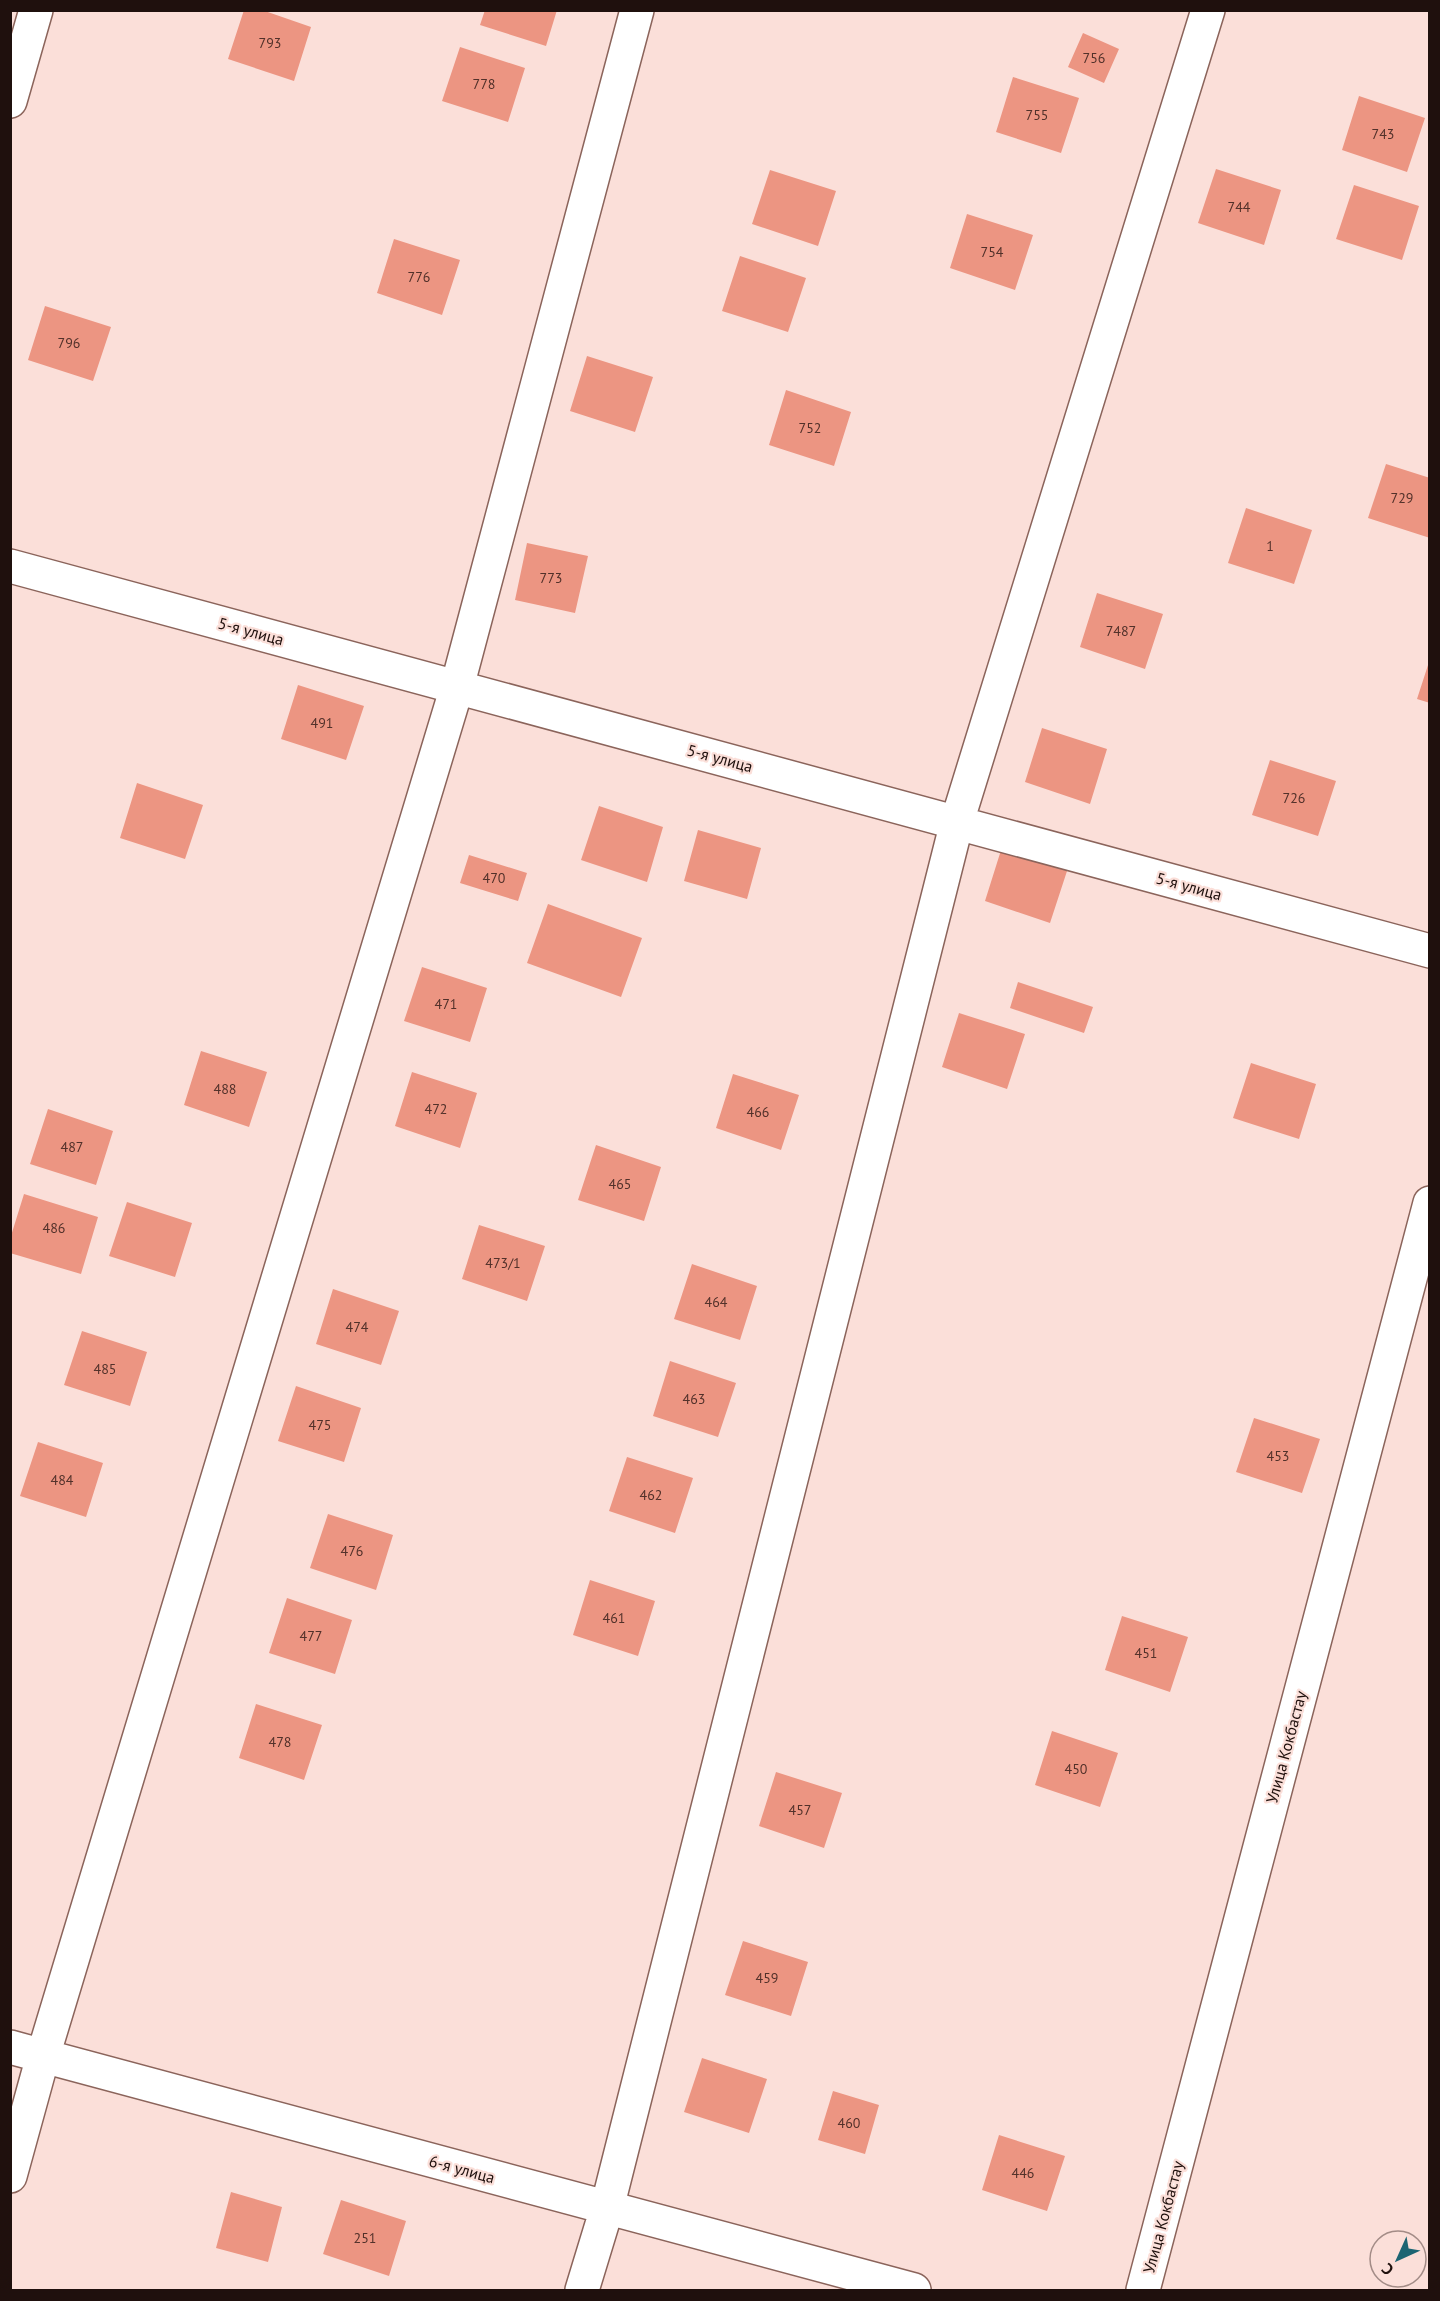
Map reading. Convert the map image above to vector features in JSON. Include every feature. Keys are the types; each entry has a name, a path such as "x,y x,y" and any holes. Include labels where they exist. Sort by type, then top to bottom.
{"street":[{"path":"10,101 36,10"},
{"path":"10,2176 43,2056 457,687 637,10"},
{"path":"582,2290 607,2208 957,822 1208,10"},
{"name":"5-я улица","path":"10,566 1430,951"},
{"name":"Улица Кокбастау","path":"1143,2290 1430,1203"},
{"name":"6-я улица","path":"10,2047 914,2290"}],"building":[{"path":"244,10 262,10 311,27 294,81 228,59"},
{"path":"485,10 557,10 546,46 480,25"},
{"path":"1083,33 1119,49 1104,83 1068,67"},
{"path":"460,47 525,68 508,122 442,101"},
{"path":"1013,77 1079,98 1061,153 996,132"},
{"path":"1359,96 1425,118 1407,172 1342,150"},
{"path":"1216,169 1281,190 1264,245 1198,223"},
{"path":"770,170 836,191 818,246 752,224"},
{"path":"1354,185 1419,206 1402,260 1336,239"},
{"path":"967,214 1033,235 1015,290 950,268"},
{"path":"394,239 460,260 442,315 377,293"},
{"path":"740,256 806,278 788,332 722,311"},
{"path":"45,306 111,327 93,381 28,360"},
{"path":"587,356 653,377 635,432 570,411"},
{"path":"786,390 851,412 834,466 769,445"},
{"path":"1386,464 1430,478 1430,538 1368,518"},
{"path":"1246,508 1312,530 1294,584 1228,563"},
{"path":"527,543 588,556 575,613 515,600"},
{"path":"1097,593 1163,614 1145,669 1080,647"},
{"path":"1430,662 1430,703 1417,699"},
{"path":"298,685 364,706 346,760 281,739"},
{"path":"1042,728 1107,749 1090,804 1025,782"},
{"path":"1270,760 1336,781 1318,836 1252,815"},
{"path":"137,783 203,805 185,859 120,838"},
{"path":"599,806 663,827 647,882 581,860"},
{"path":"698,830 761,848 747,899 684,881"},
{"path":"1002,847 1068,868 1050,923 985,901"},
{"path":"469,855 527,873 518,901 460,883"},
{"path":"548,904 642,938 621,997 527,963"},
{"path":"422,967 487,988 470,1042 404,1021"},
{"path":"1018,982 1093,1007 1084,1033 1010,1008"},
{"path":"959,1013 1025,1034 1007,1089 942,1067"},
{"path":"201,1051 267,1072 249,1127 184,1105"},
{"path":"1251,1063 1316,1084 1299,1139 1233,1118"},
{"path":"412,1072 477,1093 460,1148 395,1126"},
{"path":"733,1074 799,1095 781,1150 716,1128"},
{"path":"48,1109 113,1131 96,1185 30,1164"},
{"path":"596,1145 661,1167 644,1221 578,1200"},
{"path":"24,1194 98,1217 81,1274 10,1253 10,1239"},
{"path":"127,1202 192,1223 175,1277 109,1256"},
{"path":"479,1225 545,1246 527,1301 462,1279"},
{"path":"692,1264 757,1286 740,1340 674,1319"},
{"path":"333,1289 399,1311 381,1365 316,1344"},
{"path":"82,1331 147,1352 130,1406 64,1385"},
{"path":"670,1361 736,1383 718,1437 653,1416"},
{"path":"296,1386 361,1408 344,1462 278,1441"},
{"path":"1254,1418 1320,1439 1302,1493 1236,1472"},
{"path":"38,1442 103,1463 86,1517 20,1496"},
{"path":"627,1457 693,1478 675,1533 609,1511"},
{"path":"328,1514 393,1535 376,1590 310,1568"},
{"path":"590,1580 655,1601 638,1656 573,1635"},
{"path":"287,1598 352,1620 335,1674 269,1653"},
{"path":"1122,1616 1188,1637 1170,1692 1105,1670"},
{"path":"256,1704 322,1725 304,1780 239,1758"},
{"path":"1052,1731 1118,1753 1100,1807 1035,1785"},
{"path":"776,1772 842,1793 824,1848 759,1826"},
{"path":"743,1941 808,1962 791,2016 725,1995"},
{"path":"702,2058 767,2079 749,2133 684,2112"},
{"path":"833,2091 879,2105 865,2154 818,2140"},
{"path":"999,2135 1065,2156 1047,2211 982,2190"},
{"path":"231,2192 282,2207 268,2262 216,2248"},
{"path":"341,2200 406,2221 389,2276 323,2254"}]}
